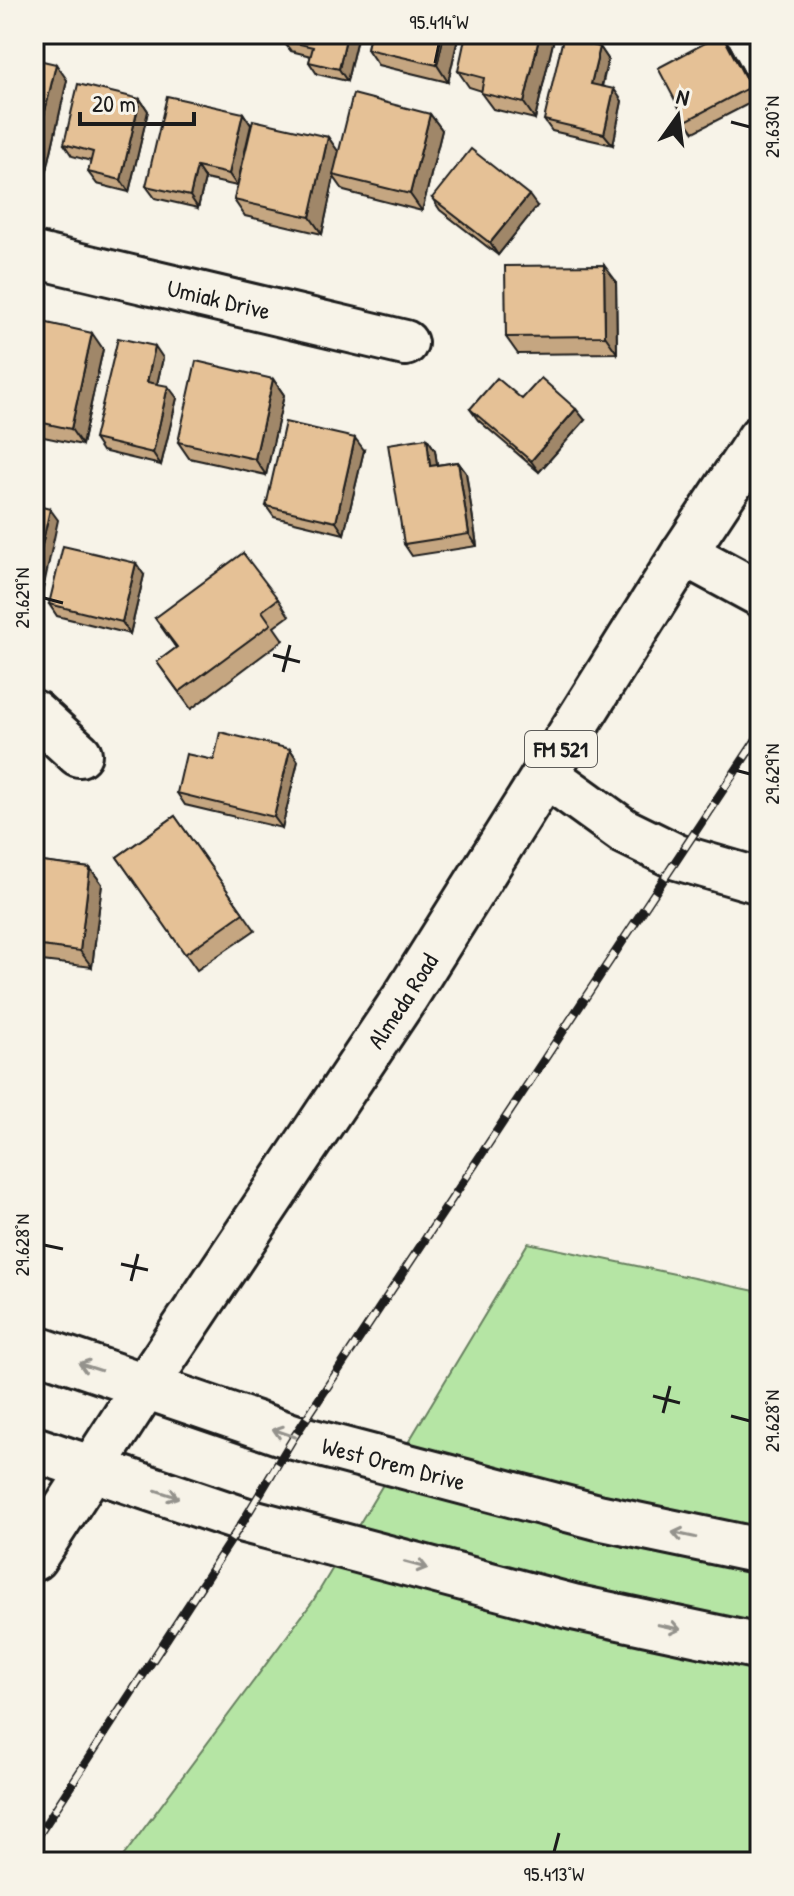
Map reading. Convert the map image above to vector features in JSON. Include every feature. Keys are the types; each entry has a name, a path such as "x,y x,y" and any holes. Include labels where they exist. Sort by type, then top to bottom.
{"main road":[{"name":"Umiak Drive","path":"34,255 405,343"},
{"name":"Almeda Road","path":"34,1558 406,996 684,553 760,438"},
{"path":"684,553 760,594"},
{"path":"34,713 79,754"},
{"path":"545,774 624,831 677,857 760,881"},
{"name":"West Orem Drive","path":"34,1348 294,1437 598,1517 760,1551"},
{"path":"34,1449 244,1520 573,1607 760,1647"}],"green space":[{"path":"528,1243 760,1292 760,1862 119,1862 313,1601"}],"building":[{"path":"284,34 347,34 339,69 309,62 313,47 282,40"},
{"path":"370,34 444,34 437,65 367,49"},
{"path":"466,34 540,34 524,103 481,93 484,78 458,71"},
{"path":"722,34 750,87 686,121 658,68"},
{"path":"563,38 600,47 591,84 614,89 604,134 544,120"},
{"path":"34,59 56,64 35,154 34,154"},
{"path":"78,84 140,99 121,180 88,172 93,152 64,144"},
{"path":"353,94 430,114 410,194 333,175"},
{"path":"167,96 243,113 229,174 197,167 190,196 146,186"},
{"path":"253,120 328,137 310,217 234,200"},
{"path":"471,149 529,195 490,243 432,198"},
{"path":"604,265 605,336 506,337 505,266"},
{"path":"34,320 92,333 71,429 34,421"},
{"path":"118,338 155,346 147,382 168,386 153,453 94,439"},
{"path":"196,361 273,379 255,459 178,442"},
{"path":"497,378 522,399 541,378 576,409 531,461 470,409"},
{"path":"285,422 355,438 336,522 266,506"},
{"path":"427,438 430,466 458,462 469,534 404,544 388,444"},
{"path":"34,505 50,509 34,581"},
{"path":"63,546 136,563 122,622 49,604"},
{"path":"243,553 278,599 262,611 271,624 179,692 157,662 177,647 155,618"},
{"path":"220,732 290,749 274,817 177,793 186,754 214,760"},
{"path":"175,816 243,913 185,954 117,857"},
{"path":"34,861 90,868 80,951 34,945"}],"railway":[{"path":"34,1842 244,1520 294,1437 760,734"}]}
